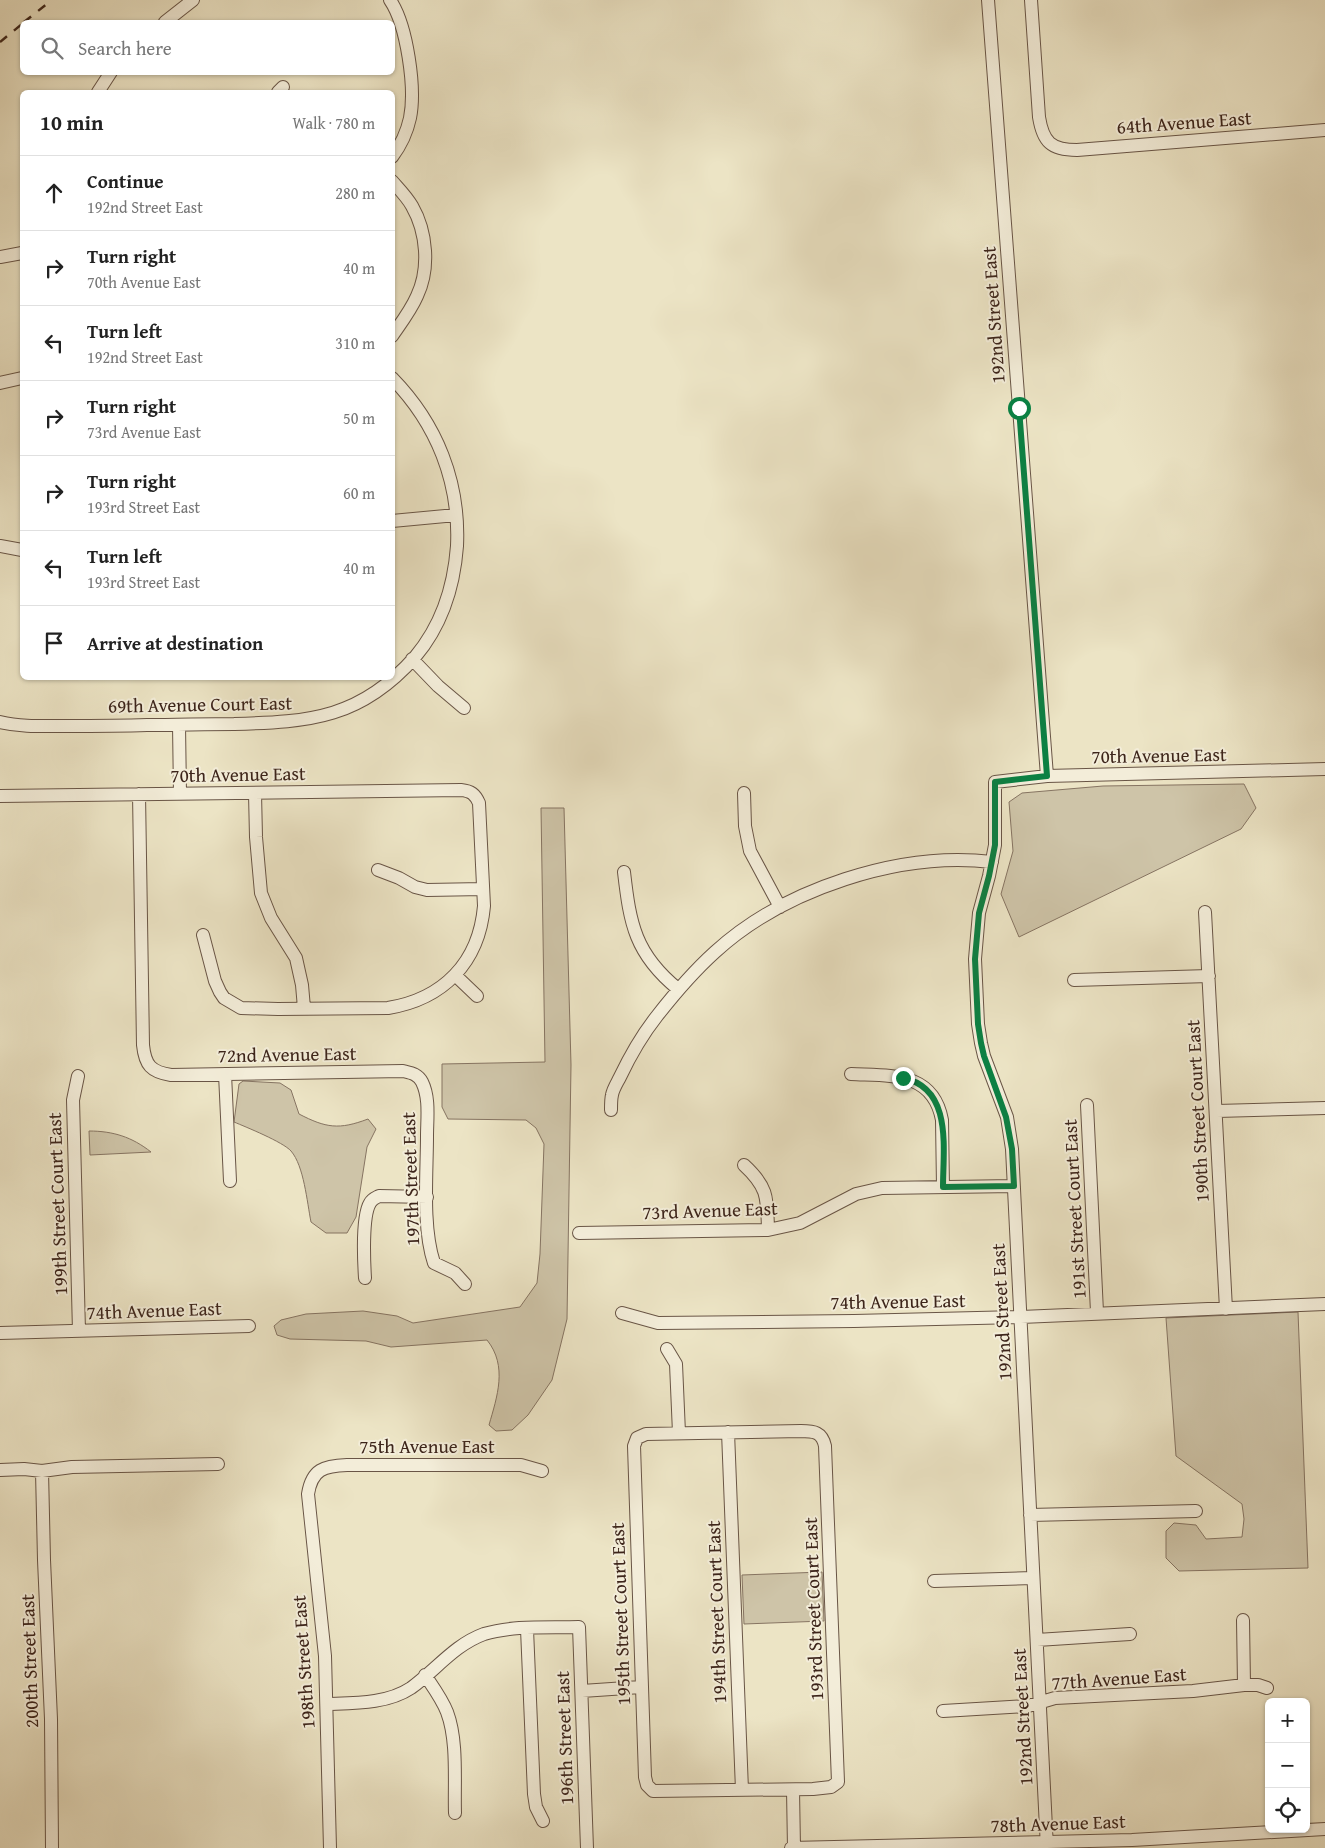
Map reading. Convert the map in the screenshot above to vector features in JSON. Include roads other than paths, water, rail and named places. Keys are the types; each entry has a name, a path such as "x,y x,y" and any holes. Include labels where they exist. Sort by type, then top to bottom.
{"street":[{"path":"168,20 193,0"},
{"path":"390,0 400,20 405,37 412,108 404,136 395,152"},
{"name":"192nd Street East","path":"988,0 1047,776"},
{"name":"64th Avenue East","path":"1031,0 1039,117 1042,133 1048,142 1064,150 1325,130"},
{"path":"99,90 109,75"},
{"path":"395,185 412,206 425,243 426,256 424,274 418,296 395,331"},
{"path":"0,257 20,252"},
{"path":"0,383 20,378"},
{"path":"395,381 406,392 432,429 450,477 456,515 456,561 448,599 432,634 412,659 438,686 464,708"},
{"path":"395,521 456,515"},
{"path":"0,546 20,550"},
{"name":"69th Avenue Court East","path":"395,678 412,659"},
{"name":"69th Avenue Court East","path":"0,722 30,726 280,723 329,714 353,706 379,691 392,680"},
{"path":"179,725 180,794"},
{"name":"70th Avenue East","path":"995,782 1047,776 1325,769"},
{"name":"192nd Street East","path":"995,782 995,845 979,913 975,959 978,1015 984,1056 1006,1117 1012,1149 1047,1845"},
{"name":"70th Avenue East","path":"0,796 468,790 475,794 479,803 483,889"},
{"path":"744,792 745,826 750,851 780,907"},
{"path":"255,793 258,871 261,893 271,918 296,958 302,985 304,1008"},
{"name":"72nd Avenue East","path":"140,794 143,1045 144,1056 150,1068 171,1075 402,1071 416,1076 423,1085"},
{"path":"611,1110 612,1094 644,1032 678,989 716,951 742,931 780,907 829,885 875,871 929,862 978,860 992,862"},
{"path":"203,935 215,982 224,998 241,1008 388,1008 403,1005 433,993 455,975 472,952 482,923 483,889 427,890 415,887 378,870"},
{"path":"624,872 629,913 638,940 653,965 678,989"},
{"name":"190th Street Court East","path":"1206,912 1226,1308"},
{"path":"455,975 477,996"},
{"path":"1074,980 1209,976"},
{"path":"225,1074 230,1181"},
{"path":"851,1074 897,1076 913,1080 931,1094 941,1113 942,1120 943,1187"},
{"name":"199th Street Court East","path":"78,1076 73,1100 79,1331"},
{"name":"197th Street East","path":"423,1085 427,1103 429,1242 434,1263 455,1273 466,1284"},
{"name":"191st Street Court East","path":"1087,1104 1098,1312"},
{"path":"1217,1111 1325,1108"},
{"path":"744,1165 757,1177 763,1186 767,1199 768,1230"},
{"name":"73rd Avenue East","path":"579,1233 768,1230 800,1223 842,1200 869,1190 882,1188 1014,1186"},
{"path":"365,1278 365,1221 369,1205 374,1198 379,1196 427,1197"},
{"name":"74th Avenue East","path":"622,1313 658,1323 1020,1317 1098,1312 1325,1304"},
{"name":"74th Avenue East","path":"0,1333 248,1326"},
{"path":"667,1349 676,1364 679,1433 728,1432"},
{"name":"193rd Street Court East","path":"728,1432 812,1431 822,1436 825,1446 838,1782 831,1788 793,1790"},
{"name":"194th Street Court East","path":"728,1432 742,1790"},
{"name":"195th Street Court East","path":"679,1433 646,1434 637,1438 633,1449 645,1777 650,1788 658,1792 742,1790"},
{"path":"0,1470 24,1469 42,1472 72,1467 218,1464"},
{"name":"75th Avenue East","path":"314,1476 321,1469 347,1464 521,1464 542,1471"},
{"name":"200th Street East","path":"42,1472 51,1719 52,1848"},
{"name":"198th Street East","path":"314,1476 310,1482 308,1494 325,1656 330,1848"},
{"path":"1030,1515 1196,1511"},
{"path":"934,1581 1033,1578"},
{"path":"1243,1620 1244,1685"},
{"name":"196th Street East","path":"528,1629 579,1628 587,1848"},
{"path":"326,1704 365,1703 396,1696 411,1688 464,1643 485,1634 505,1630 528,1629 534,1794 536,1807 543,1821"},
{"path":"1037,1640 1130,1634"},
{"path":"425,1675 444,1705 452,1730 455,1813"},
{"name":"77th Avenue East","path":"943,1711 1028,1706 1055,1698 1193,1691 1244,1685 1258,1685 1267,1688"},
{"path":"582,1691 641,1687"},
{"path":"742,1790 793,1790 793,1848"},
{"name":"78th Avenue East","path":"793,1848 1047,1845 1325,1829"}],"railway":[{"path":"27,20 52,0"},
{"path":"0,42 20,26"}]}
